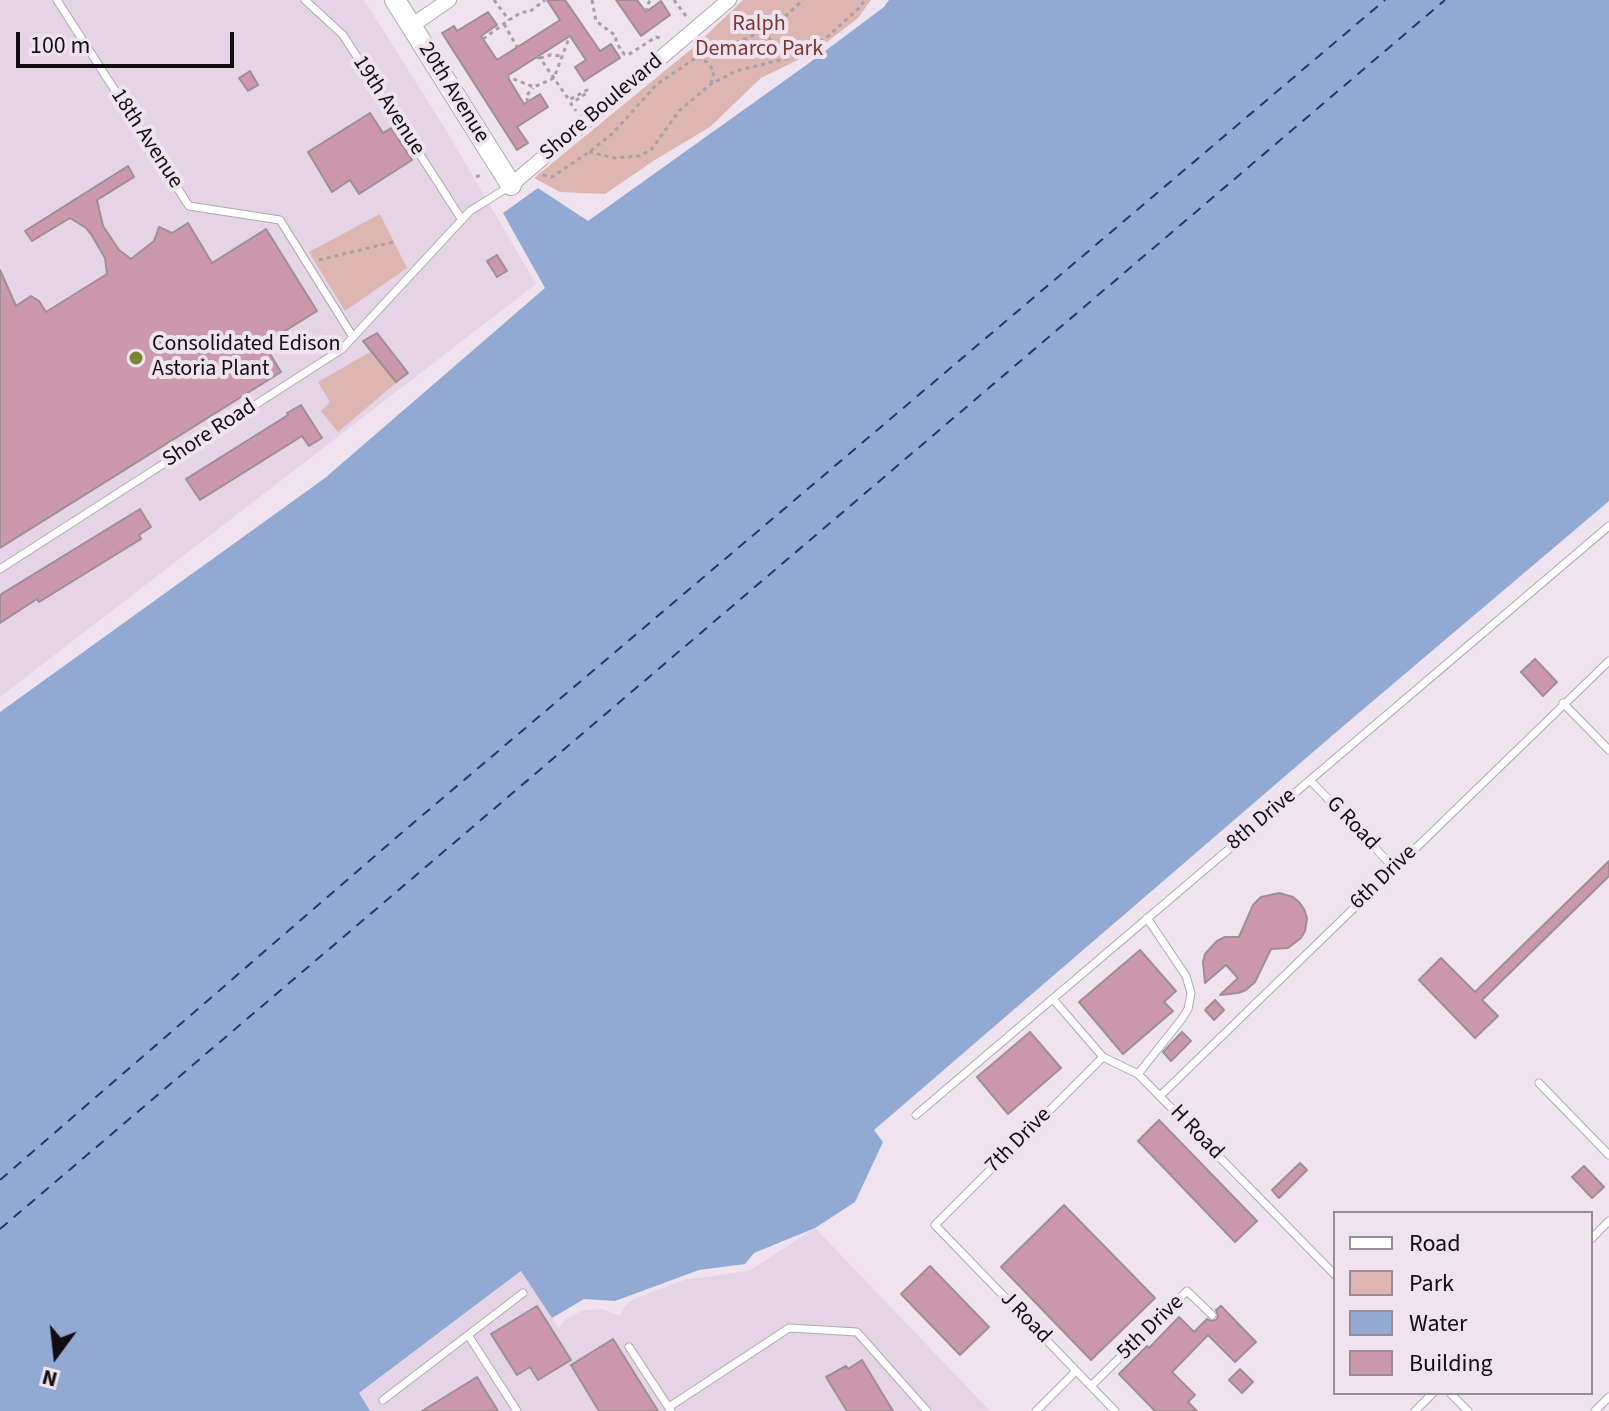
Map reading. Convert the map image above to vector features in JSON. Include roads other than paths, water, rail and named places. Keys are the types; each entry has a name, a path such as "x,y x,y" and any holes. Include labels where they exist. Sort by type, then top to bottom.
{"street":[{"name":"20th Avenue","path":"395,0 511,185"},
{"path":"411,26 449,0"},
{"name":"Shore Boulevard","path":"511,185 729,0"}],"lane":[{"name":"18th Avenue","path":"57,0 189,206 280,220 353,337"},
{"name":"19th Avenue","path":"305,0 343,35 462,220"},
{"name":"Shore Road","path":"0,569 342,349 470,211 511,185"},
{"name":"8th Drive","path":"916,1115 1609,526"},
{"name":"6th Drive","path":"1160,1096 1609,661"},
{"path":"1563,703 1609,750"},
{"name":"G Road","path":"1310,780 1394,868"},
{"path":"1138,1074 1181,1020 1188,1009 1191,993 1186,976 1147,918"},
{"name":"H Road","path":"1053,999 1103,1057 1138,1074 1333,1273"},
{"name":"7th Drive","path":"935,1225 1103,1057"},
{"path":"1539,1083 1609,1155"},
{"path":"1593,1237 1609,1221"},
{"name":"J Road","path":"935,1225 1115,1411"},
{"name":"5th Drive","path":"1091,1386 1187,1291 1212,1315"},
{"path":"383,1400 523,1293"},
{"path":"629,1347 670,1409 789,1328 857,1332 927,1411"},
{"path":"468,1335 517,1411"},
{"path":"1036,1411 1076,1371"},
{"path":"1415,1411 1431,1395"},
{"path":"1452,1395 1468,1411"},
{"path":"1595,1411 1609,1397"}],"water":[{"path":"889,0 1609,0 1609,501 874,1130 883,1142 855,1202 815,1228 754,1253 745,1264 699,1270 615,1301 584,1299 552,1318 521,1271 359,1393 370,1411 0,1411 0,712 325,478 545,288 503,213 538,188 588,221 805,66 884,7"}],"place":[{"name":"Consolidated Edison Astoria Plant","path":"136,358"}],"park label":[{"name":"Ralph Demarco Park","path":"759,38"}]}
